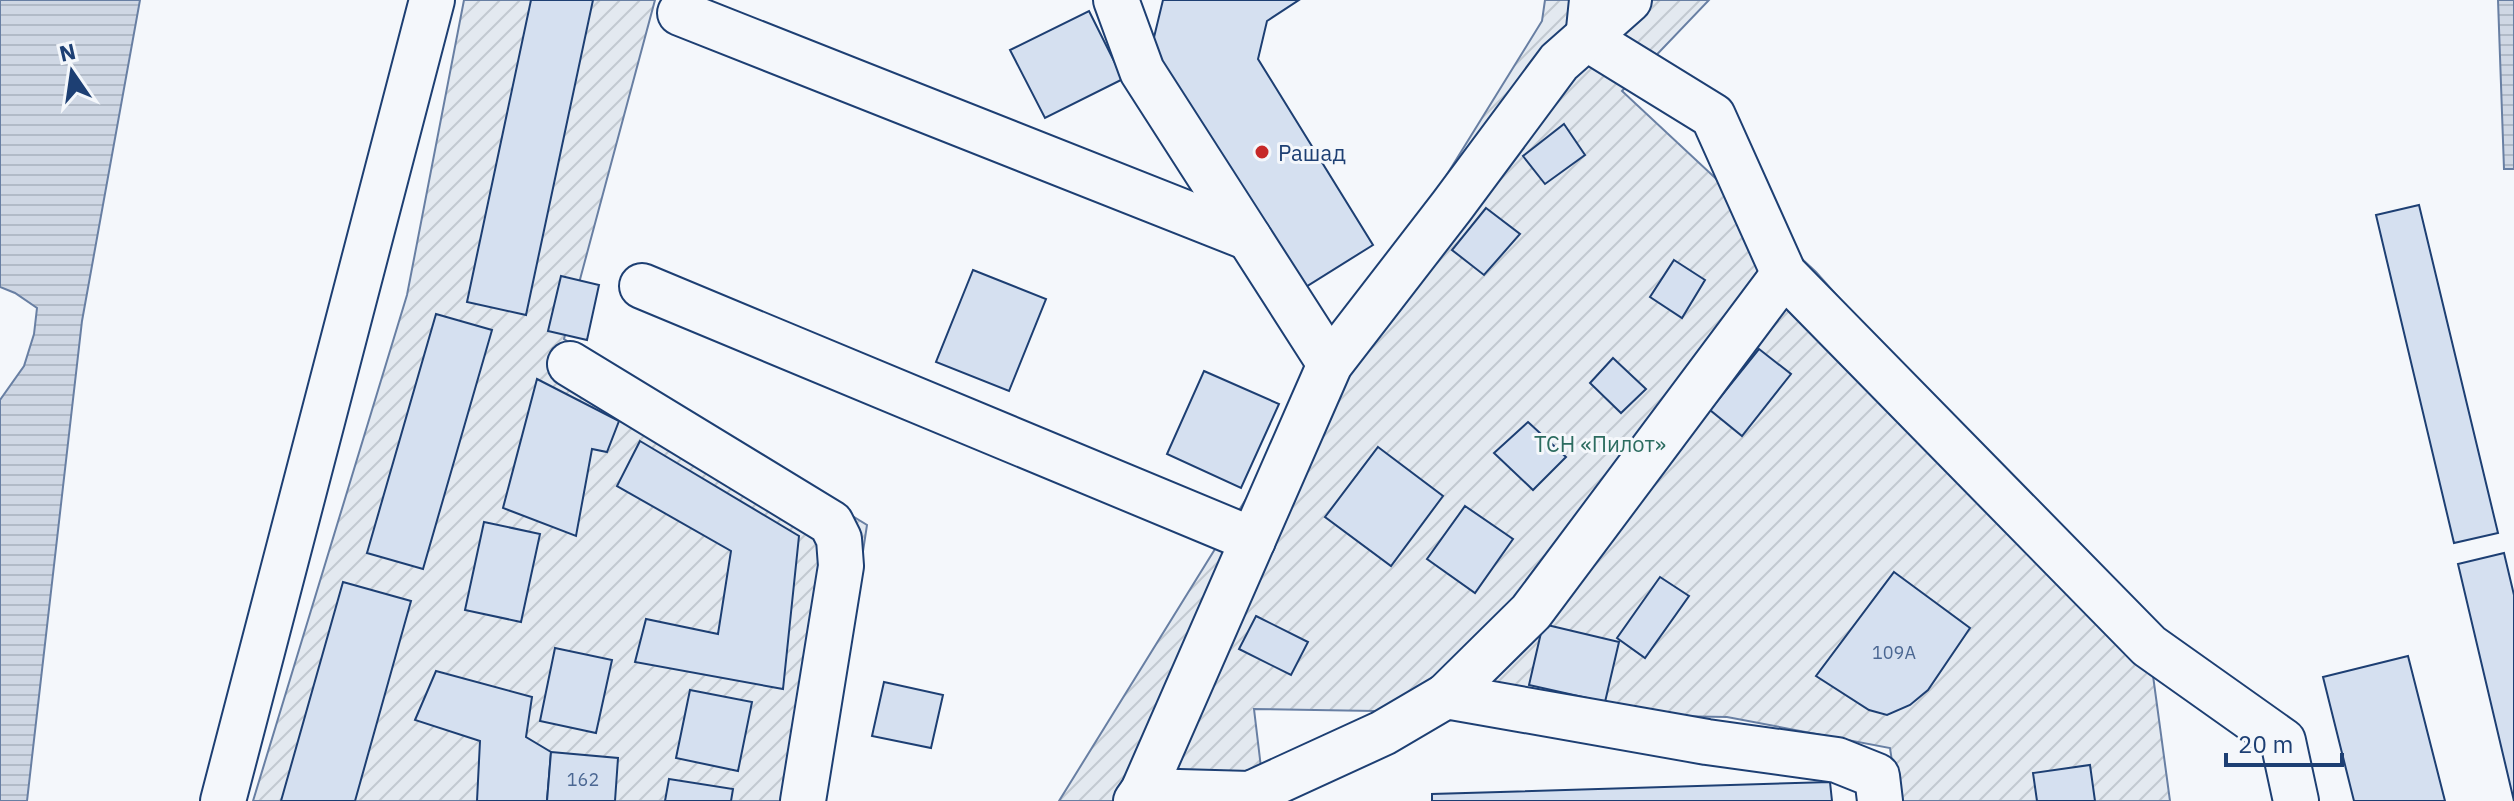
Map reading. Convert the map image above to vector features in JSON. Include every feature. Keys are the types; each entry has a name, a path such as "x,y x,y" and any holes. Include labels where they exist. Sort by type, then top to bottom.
{"street":[{"path":"223,801 432,0"},
{"path":"1116,0 1142,71 1330,364"},
{"path":"1629,0 1590,19 1330,364 1140,796 1253,797 1383,733 1446,696 1531,612 1784,274"},
{"path":"680,13 1249,238"},
{"path":"1590,19 1713,116 1784,274 2149,646 2283,741 2296,801"},
{"path":"642,286 1253,540"},
{"path":"570,364 831,523 839,539 841,566 803,801"},
{"path":"1446,696 1707,742 1837,760 1877,776 1880,801"}],"green space":[{"path":"464,0 655,0 564,339 867,525 825,801 253,801 407,295"},
{"name":"ТСН «Пилот»","path":"1545,0 1709,0 1622,91 1816,272 2149,646 2170,801 1898,801 1890,748 1727,717 1254,709 1265,801 1059,801 1542,21"}],"shaded area":[{"path":"0,0 140,0 82,321 27,801 0,801 0,400 24,366 34,334 37,308 0,287"},
{"path":"2498,0 2514,0 2514,169 2504,169"}],"building":[{"path":"531,0 593,0 526,315 467,302"},
{"name":"Рашад","path":"1163,0 1299,0 1267,21 1258,59 1373,245 1296,293 1149,58"},
{"path":"1089,11 1123,79 1045,118 1010,50"},
{"path":"1564,124 1585,155 1545,184 1523,156"},
{"path":"2419,205 2498,533 2454,543 2376,215"},
{"path":"1486,208 1520,234 1484,275 1452,250"},
{"path":"1674,260 1705,280 1682,318 1650,297"},
{"path":"973,270 1046,299 1009,391 936,362"},
{"path":"561,276 599,285 587,340 548,331"},
{"path":"436,314 492,330 423,569 367,553"},
{"path":"1759,349 1791,374 1742,436 1710,410"},
{"path":"1613,358 1646,389 1621,413 1590,383"},
{"path":"1204,371 1279,404 1241,488 1167,454"},
{"path":"537,379 619,421 607,452 592,449 576,536 503,508"},
{"path":"1528,422 1566,457 1533,490 1494,453"},
{"path":"640,441 799,536 783,689 635,662 646,619 718,634 731,551 617,486"},
{"path":"1378,447 1443,496 1391,566 1325,517"},
{"path":"1465,506 1513,539 1475,593 1427,559"},
{"path":"484,522 540,534 521,622 465,610"},
{"path":"2504,553 2514,595 2514,801 2458,564"},
{"path":"1894,572 1970,628 1928,690 1910,705 1887,715 1869,710 1816,676"},
{"path":"1660,577 1689,596 1645,658 1617,638"},
{"path":"343,582 411,601 355,801 281,801"},
{"path":"1256,616 1308,642 1291,675 1239,649"},
{"path":"1543,624 1619,642 1605,702 1529,685"},
{"path":"555,648 612,660 596,733 540,721"},
{"path":"2408,656 2445,801 2354,801 2323,677"},
{"path":"436,671 532,697 526,737 551,752 547,801 477,801 480,741 415,720"},
{"path":"884,682 943,695 931,748 872,736"},
{"path":"690,690 752,702 738,771 676,758"},
{"path":"551,752 618,758 615,801 547,801"},
{"path":"2090,765 2095,801 2037,801 2033,773"},
{"path":"669,779 733,789 731,801 665,801"},
{"path":"1830,782 1832,801 1432,801 1432,794"}],"place":[{"name":"Рашад","path":"1262,152"}]}
